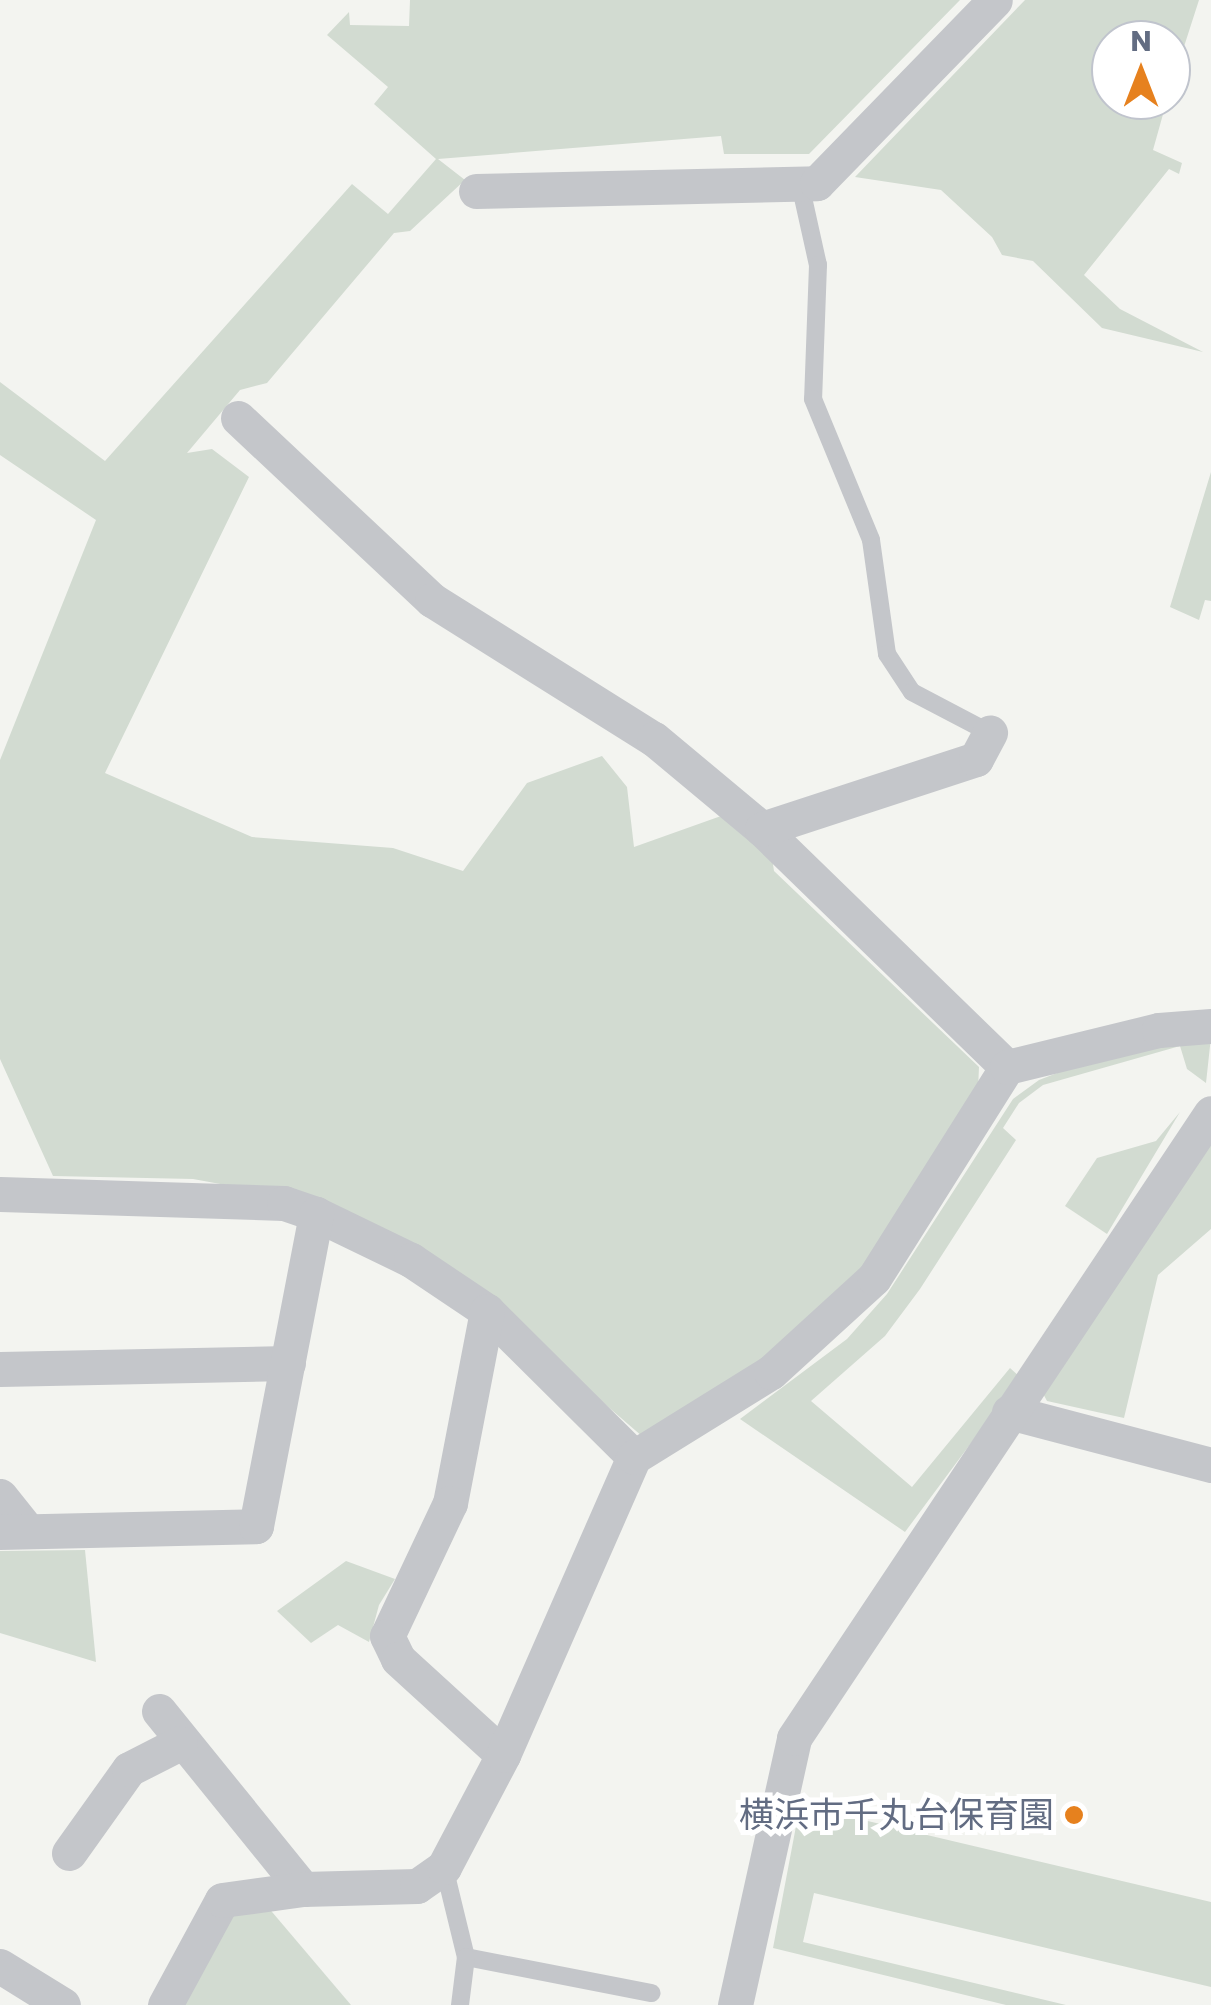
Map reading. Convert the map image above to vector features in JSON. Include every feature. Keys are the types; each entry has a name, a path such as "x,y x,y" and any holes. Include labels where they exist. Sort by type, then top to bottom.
{"street":[{"path":"476,191 817,183 996,0"},
{"path":"238,418 432,600 654,739 762,828 1008,1067"},
{"path":"762,828 976,759 990,733"},
{"path":"166,2005 222,1900 303,1889 417,1886 444,1867 503,1755 634,1457 771,1372 874,1278 1008,1067 1159,1030 1211,1026"},
{"path":"735,2005 794,1738 1211,1112"},
{"path":"0,1194 284,1203 316,1214 411,1260 486,1311 634,1457"},
{"path":"0,1496 14,1531 256,1526 316,1214"},
{"path":"486,1311 450,1503 387,1636 398,1659 503,1755"},
{"path":"0,1370 288,1364"},
{"path":"1009,1412 1211,1465"},
{"path":"159,1711 180,1743 303,1889"},
{"path":"69,1853 129,1769 180,1743"},
{"path":"0,1966 63,2005"}],"lane":[{"path":"800,184 818,265 813,400 871,540 887,654 912,692 990,733"},
{"path":"444,1867 466,1956 460,2005"},
{"path":"466,1956 652,1993"}],"shaded area":[{"path":"410,0 960,0 809,154 724,154 721,136 438,159 465,180 410,231 394,233 267,383 240,390 187,453 212,449 249,477 105,773 252,837 393,848 463,871 527,783 602,756 627,787 634,847 721,816 771,851 774,871 979,1067 978,1090 852,1282 805,1332 643,1437 444,1265 291,1197 193,1179 53,1176 0,1059 0,760 96,520 0,455 0,382 105,461 352,184 388,214 436,159 374,104 388,87 327,35 349,12 350,25 409,26"},
{"path":"1025,0 1199,0 1191,25 1191,20 1091,20 1091,120 1161,120 1153,150 1182,163 1179,174 1169,169 1084,275 1120,309 1203,352 1102,328 1033,261 1002,255 992,237 941,190 855,177"},
{"path":"1211,472 1211,601 1205,600 1199,620 1170,607"},
{"path":"1211,1037 1206,1083 1187,1069 1180,1046 1043,1085 1019,1103 1003,1128 1016,1140 920,1289 885,1336 811,1401 912,1487 1010,1368 1020,1377 905,1532 740,1419 847,1339 887,1294 1013,1099 1039,1080 1083,1063"},
{"path":"1180,1112 1107,1234 1065,1206 1097,1158 1156,1141"},
{"path":"1211,1133 1211,1229 1158,1275 1124,1418 1047,1401 1040,1388"},
{"path":"85,1550 96,1662 0,1633 0,1551"},
{"path":"346,1561 395,1579 379,1605 369,1642 338,1625 311,1643 277,1611"},
{"path":"800,1805 1211,1902 1211,1987 814,1893 803,1942 1066,2005 1006,2005 773,1948"},
{"path":"267,1906 351,2005 183,2005 230,1908"}],"place":[{"name":"横浜市千丸台保育園","path":"1074,1815"}]}
